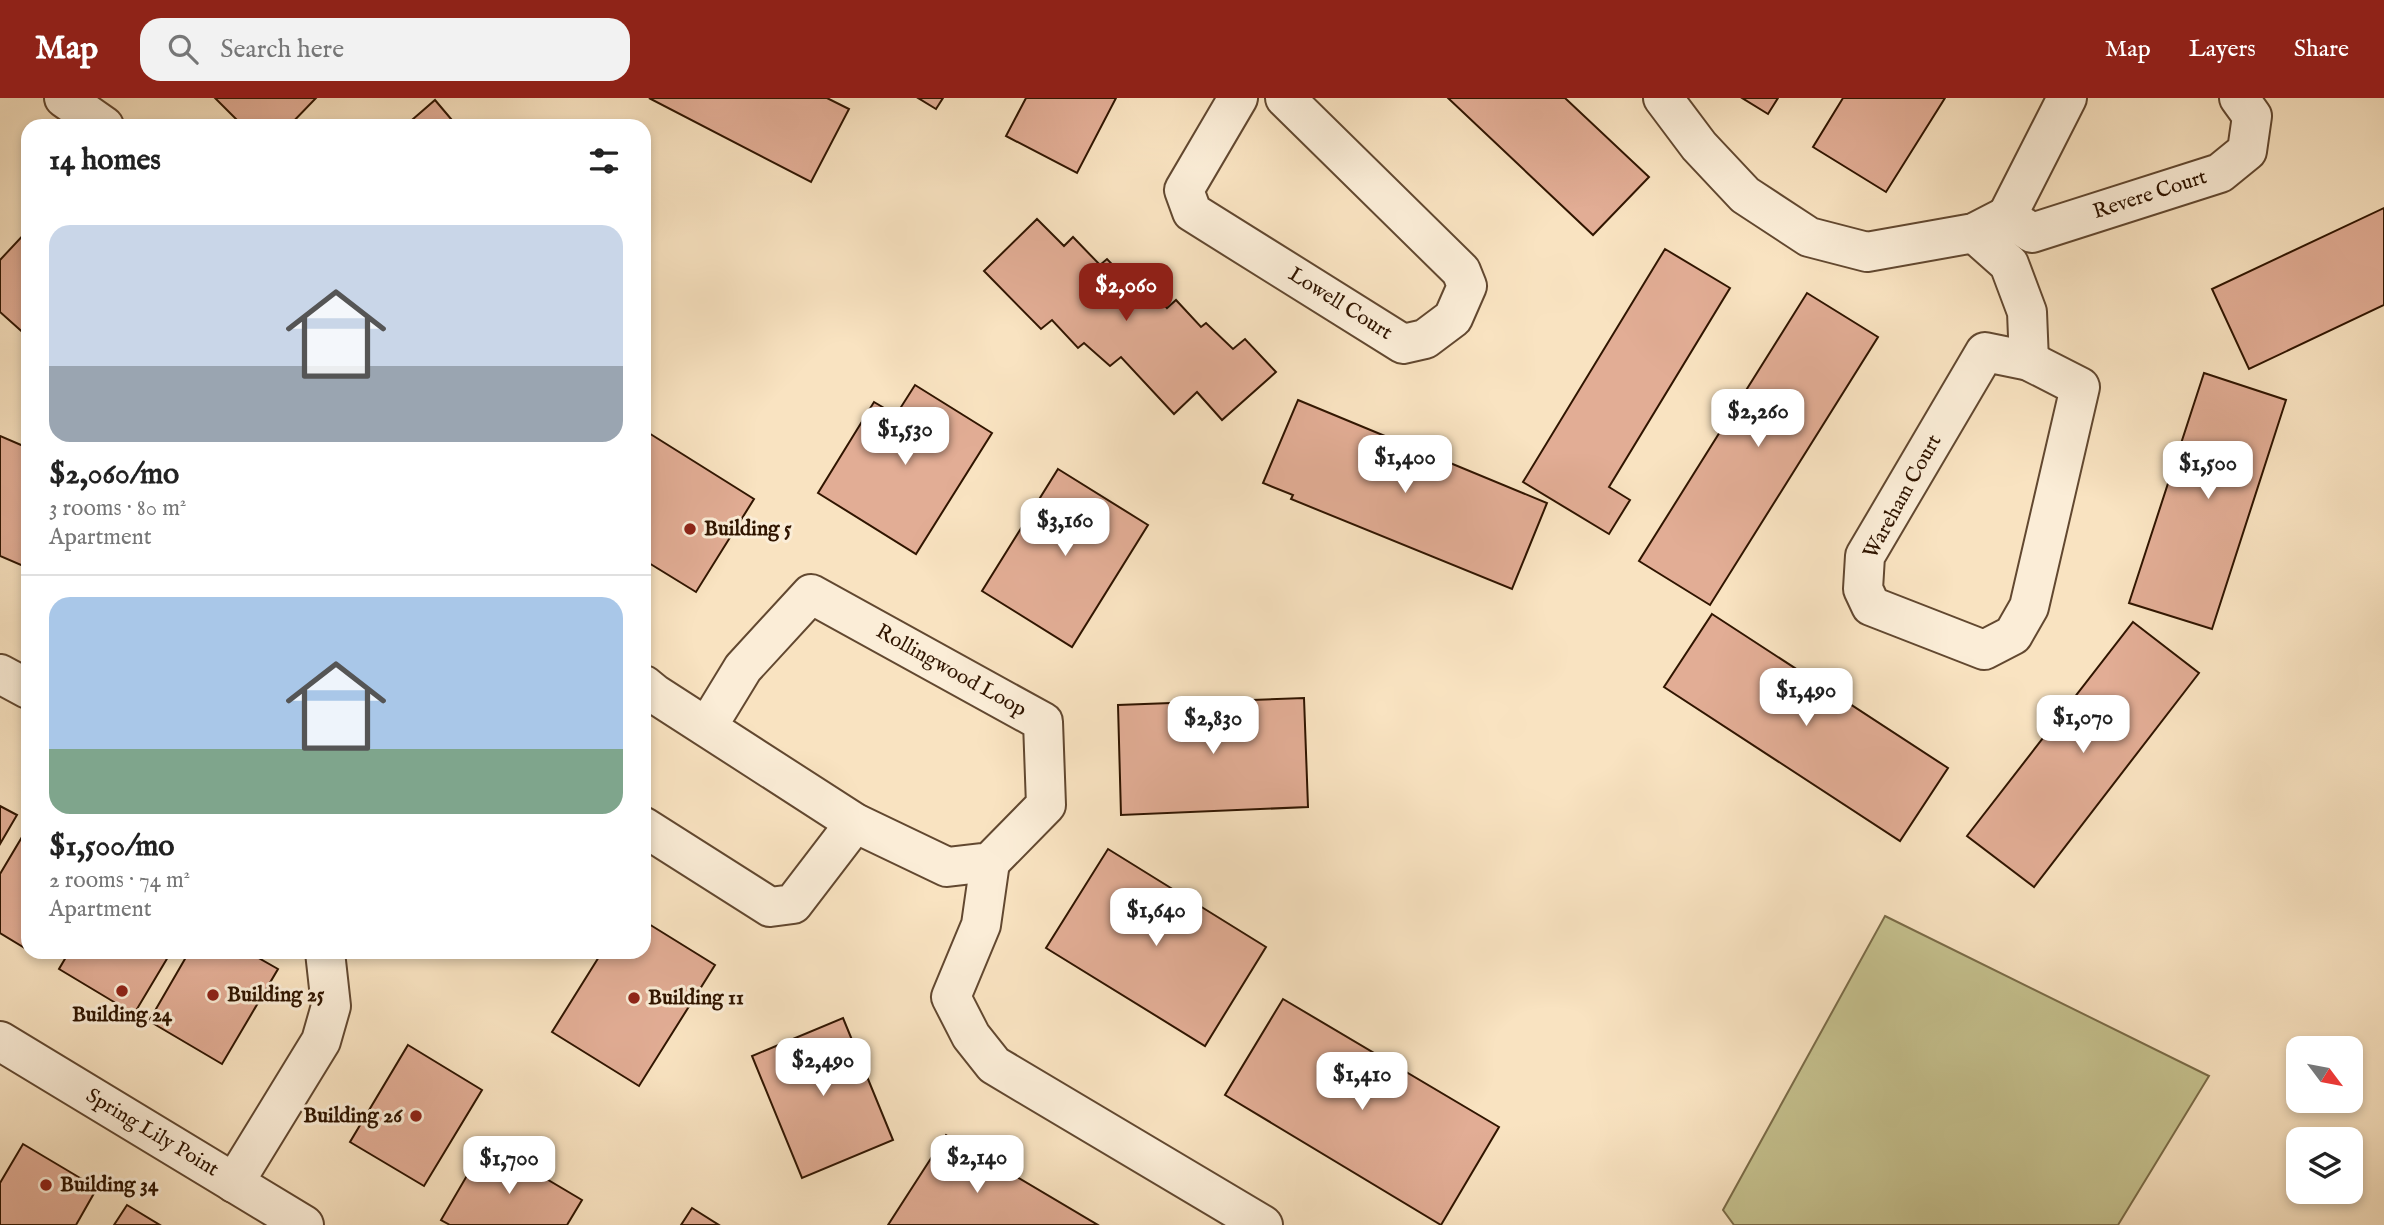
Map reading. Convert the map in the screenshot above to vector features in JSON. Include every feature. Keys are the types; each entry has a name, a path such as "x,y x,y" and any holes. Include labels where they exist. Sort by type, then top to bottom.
{"street":[{"path":"64,98 94,119"},
{"name":"Lowell Court","path":"1238,98 1184,190 1192,212 1403,344 1426,339 1453,318 1467,286 1461,271 1285,98"},
{"name":"Revere Court","path":"1663,98 1699,146 1745,195 1809,237 1867,252 2004,228 2220,173 2247,150 2252,116 2239,98"},
{"path":"2029,361 2027,312 2008,264 2004,228 2067,98"},
{"name":"Wareham Court","path":"1985,352 2029,361 2080,387 2029,607 2013,635 1984,650 1871,606 1863,589 1865,556 1985,352"},
{"name":"Rollingwood Loop","path":"707,727 743,668 811,594 1043,722 1046,805 990,862"},
{"path":"0,674 21,685"},
{"path":"651,690 855,823 947,867 990,862 981,925 951,997 971,1036 994,1065 1263,1225"},
{"path":"651,831 770,907 793,904 855,823"},
{"path":"234,1183 321,1041 331,1006 326,959"},
{"name":"Spring Lily Point","path":"0,1041 303,1225"}],"shaded area":[{"path":"1885,916 2209,1076 2118,1225 1734,1225 1723,1210"}],"building":[{"path":"215,98 316,98 296,119 236,119"},
{"path":"649,98 827,98 849,109 811,182"},
{"path":"918,98 943,98 936,109"},
{"path":"1026,98 1116,98 1077,173 1006,136"},
{"path":"1448,98 1565,98 1649,177 1593,235"},
{"path":"1742,98 1778,98 1768,114"},
{"path":"1843,98 1945,98 1886,192 1813,147"},
{"path":"435,100 451,119 413,119"},
{"path":"2384,208 2384,305 2249,369 2212,289"},
{"path":"1037,219 1064,246 1073,237 1100,265 1107,259 1133,286 1141,280 1167,308 1176,300 1201,327 1206,323 1233,349 1245,339 1276,372 1222,420 1197,392 1174,414 1121,357 1110,366 1084,343 1078,348 1052,320 1041,329 984,271"},
{"path":"21,238 21,331 0,312 0,260"},
{"path":"1665,249 1730,288 1609,487 1630,500 1609,534 1523,482"},
{"path":"1807,293 1878,337 1710,605 1639,561"},
{"path":"2204,373 2286,400 2212,629 2129,603"},
{"path":"915,385 992,433 916,554 818,493 874,402 896,415"},
{"path":"1298,400 1547,503 1512,589 1291,499 1293,495 1263,483"},
{"name":"Building 5","path":"651,434 754,499 696,592 651,564"},
{"path":"0,436 21,445 21,565 0,556"},
{"path":"1058,469 1148,525 1072,647 982,591"},
{"path":"1712,614 1948,768 1900,841 1664,687"},
{"path":"2133,622 2199,673 2034,887 1967,836"},
{"path":"1304,698 1308,807 1121,815 1118,705"},
{"path":"0,806 17,815 0,844"},
{"path":"21,839 21,946 0,933 0,874"},
{"path":"1108,849 1266,947 1205,1046 1046,948"},
{"name":"Building 11","path":"651,925 715,965 639,1086 552,1032 598,959 651,959"},
{"name":"Building 24","path":"65,959 167,959 134,1014 59,969"},
{"name":"Building 25","path":"185,959 260,959 278,969 222,1064 149,1021"},
{"path":"1283,999 1499,1127 1441,1225 1225,1095"},
{"path":"843,1018 893,1140 802,1178 752,1056"},
{"name":"Building 26","path":"408,1045 482,1090 424,1186 350,1142"},
{"path":"946,1135 1098,1225 888,1225"},
{"path":"486,1143 582,1200 567,1225 450,1225 441,1220"},
{"name":"Building 34","path":"23,1144 97,1188 76,1225 0,1225 0,1183"},
{"path":"127,1205 160,1225 114,1225"},
{"path":"692,1208 719,1225 681,1225"}],"place":[{"name":"Building 5","path":"690,529"},
{"name":"Building 24","path":"122,991"},
{"name":"Building 25","path":"213,995"},
{"name":"Building 11","path":"634,998"},
{"name":"Building 26","path":"416,1116"},
{"name":"Building 34","path":"46,1185"}]}
